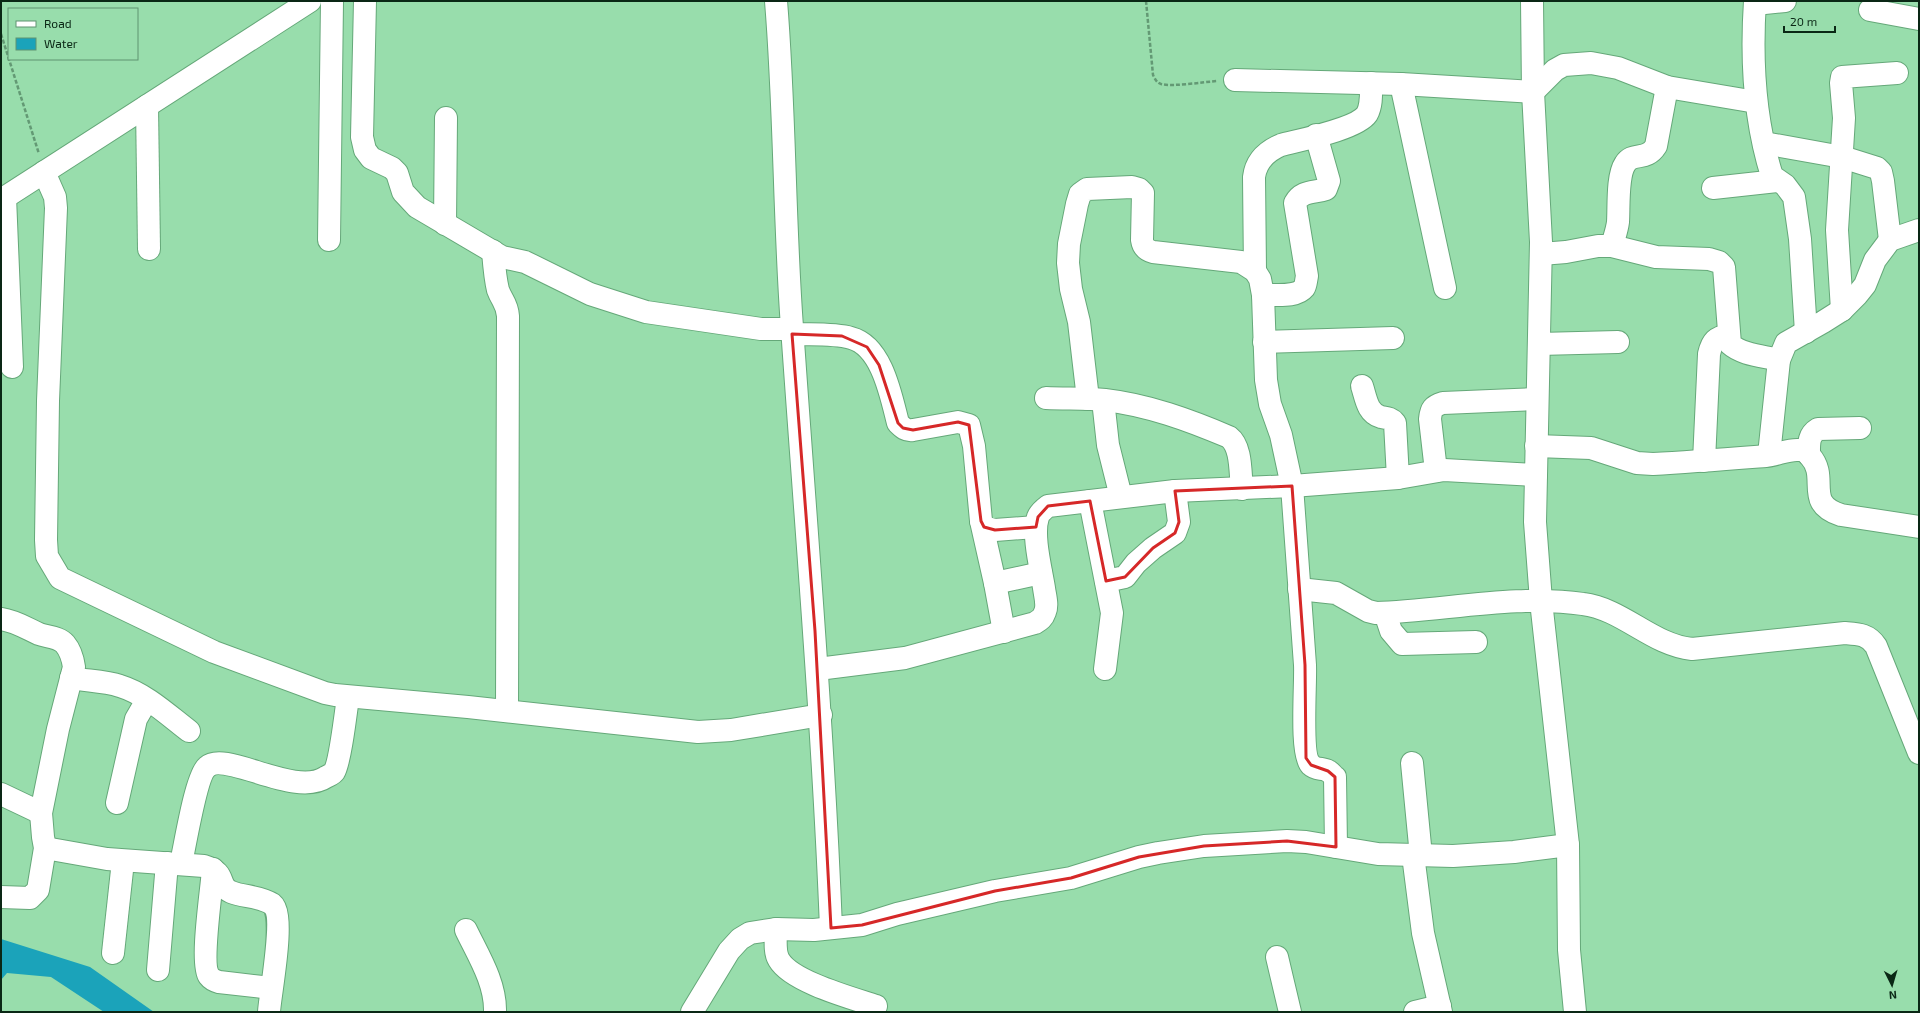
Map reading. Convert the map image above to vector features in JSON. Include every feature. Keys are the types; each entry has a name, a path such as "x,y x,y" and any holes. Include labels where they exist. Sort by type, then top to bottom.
{"street":[{"path":"12,367 3,199 310,1"},
{"path":"329,240 332,1"},
{"path":"365,1 362,137 365,150 371,158 392,168 397,173 403,192 417,207 502,257 525,262 590,294 646,312 761,329 852,338 867,347 879,365 898,423 903,428 914,430 958,422 969,425 974,446 981,521 1004,632"},
{"path":"776,1 792,331 818,669 831,928"},
{"path":"1532,1 1534,92 1541,254 1535,522 1568,845 1569,950 1575,1012"},
{"path":"1785,1 1755,3 1753,77 1756,102 1772,176 1777,181 1786,185 1794,197 1800,239 1806,332"},
{"path":"1870,10 1919,19"},
{"path":"1235,80 1401,84 1534,92 1555,70 1564,65 1591,63 1618,68 1667,87 1756,102"},
{"path":"1842,310 1836,230 1844,118 1840,83 1842,77 1852,75 1897,73"},
{"path":"1255,271 1255,170 1264,156 1273,148 1347,127 1361,121 1367,113 1370,104 1371,83"},
{"path":"1401,84 1446,288"},
{"path":"1612,246 1617,224 1624,164 1630,158 1647,155 1652,152 1656,146 1667,87"},
{"path":"147,106 149,249"},
{"path":"445,224 446,118"},
{"path":"1263,295 1297,293 1304,289 1306,283 1307,276 1295,203 1299,196 1303,194 1326,189 1329,181 1316,135"},
{"path":"1764,143 1842,157 1878,168 1881,172 1890,240"},
{"path":"44,172 55,198 56,208 48,401 46,540 47,556 60,578 214,652 325,693 348,697 508,711 698,732 731,730 821,715"},
{"path":"1713,188 1777,181"},
{"path":"1122,497 1096,399 1080,322 1071,289 1068,264 1069,244 1080,194 1087,189 1132,187 1139,189 1143,193 1142,246 1147,250 1153,252 1241,262 1255,271 1260,279 1263,295 1266,380 1270,404 1281,435 1292,486 1306,687 1304,722 1306,758 1311,765 1328,771 1335,777 1336,847"},
{"path":"1769,456 1779,360 1786,343 1842,310 1865,285 1875,260 1890,240 1919,230"},
{"path":"1541,254 1566,252 1598,246 1612,246 1656,258 1709,259 1719,262 1724,267 1730,344 1735,349 1779,360"},
{"path":"493,252 497,285 499,292 506,302 508,316 508,711"},
{"path":"1704,461 1709,354 1713,341 1720,337 1729,335"},
{"path":"1264,342 1393,338"},
{"path":"1539,344 1618,342"},
{"path":"1362,386 1370,411 1375,415 1391,419 1395,423 1398,478"},
{"path":"1046,398 1096,399 1121,402 1184,418 1229,437 1234,441 1237,451 1242,489"},
{"path":"1436,471 1430,419 1430,410 1434,405 1443,403 1537,399"},
{"path":"1809,454 1809,439 1812,433 1818,429 1860,428"},
{"path":"1536,446 1590,448 1637,463 1704,461 1769,456 1792,450 1801,450 1809,454 1815,463 1818,472 1820,499 1829,511 1841,515 1919,527"},
{"path":"818,669 900,659 1035,624 1042,618 1046,611 1046,600 1041,574 1036,527 1038,517 1048,506 1175,491 1242,489 1398,478 1436,471 1464,470 1536,475"},
{"path":"1106,581 1125,577 1136,563 1153,548 1175,533 1179,522 1175,491"},
{"path":"1090,501 1112,619 1105,669"},
{"path":"981,521 984,527 989,530 1036,527"},
{"path":"995,583 1041,574"},
{"path":"1299,589 1336,593 1368,611 1385,613 1542,601 1584,604 1605,610 1665,642 1682,648 1692,649 1845,633 1863,635 1872,639 1876,646 1919,753"},
{"path":"1385,613 1391,631 1397,640 1402,644 1476,642"},
{"path":"1,619 20,624 38,634 60,640 65,644 73,660 74,667 41,813 42,837 45,848 38,890 35,895 30,898 22,899 1,897"},
{"path":"71,678 118,685 147,700 190,731"},
{"path":"158,970 174,863 202,773 207,767 216,762 227,763 274,778 316,782 337,762 348,697"},
{"path":"117,803 136,719 147,700"},
{"path":"1412,763 1423,934 1440,1009 1415,1012"},
{"path":"1,794 41,813"},
{"path":"692,1012 729,951 740,939 750,933 776,930 814,930 862,925 897,914 987,893 1096,872 1139,857 1196,847 1247,842 1306,842 1378,854 1417,856 1453,856 1568,845"},
{"path":"45,848 123,860 174,863 214,869 219,873 224,887 230,892 273,905 276,912 278,940 269,1012"},
{"path":"113,953 123,860"},
{"path":"214,869 205,943 208,975 213,980 219,982 271,988"},
{"path":"466,930 489,979 494,998 495,1012"},
{"path":"776,930 776,950 778,959 791,972 832,992 876,1006"},
{"path":"1277,957 1290,1012"}],"path":[{"path":"1146,1 1153,75 1156,81 1161,84 1169,84 1235,80"},
{"path":"1,34 8,56"},
{"path":"9,60 44,172"}],"highlighted area":[{"path":"792,334 842,336 867,347 879,365 898,423 903,428 913,430 958,422 969,425 981,521 984,527 995,530 1036,527 1038,517 1048,506 1090,501 1106,581 1125,577 1153,548 1175,533 1179,522 1175,491 1292,486 1305,665 1306,758 1311,765 1328,771 1335,777 1336,847 1287,841 1204,846 1139,857 1071,878 995,891 862,925 831,928 815,631"}],"water":[{"path":"1,939 90,967 154,1012 104,1012 51,977 7,973 1,980"}]}
